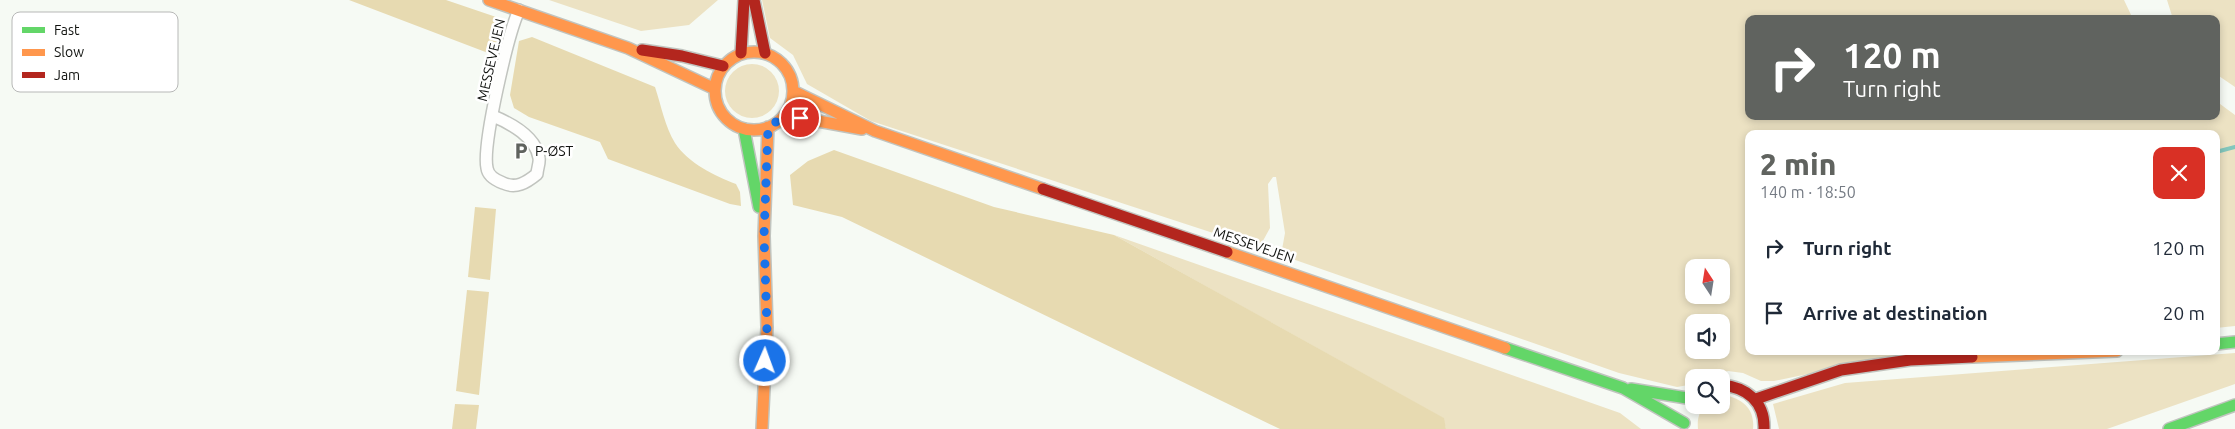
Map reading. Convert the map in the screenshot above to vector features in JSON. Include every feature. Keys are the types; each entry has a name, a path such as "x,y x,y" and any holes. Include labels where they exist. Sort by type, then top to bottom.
{"main road":[{"name":"MESSEVEJEN","path":"489,0 628,48 714,90"},
{"path":"741,54 744,0"},
{"path":"754,0 765,53"},
{"name":"MESSEVEJEN","path":"628,48 682,56 723,66"},
{"path":"753,51 765,53 777,59 785,66 791,77 793,92 791,104 785,115 768,128 757,130 744,129 730,122 721,113 714,90 717,78 723,66 741,54 753,51"},
{"name":"MESSEVEJEN","path":"793,92 875,131 1623,388 1685,397"},
{"name":"MESSEVEJEN","path":"785,115 875,131"},
{"path":"762,429 767,327 764,236 768,128"},
{"path":"744,129 764,236"},
{"path":"2220,344 2235,342"},
{"path":"1756,399 1841,370 1910,360 2025,355"},
{"path":"1730,385 1745,390 1756,399 1762,411 1764,429"},
{"name":"MESSEVEJEN","path":"1623,388 1685,426"},
{"path":"2169,429 2235,405"}],"street":[{"name":"MESSEVEJEN","path":"493,116 516,126 529,140 539,158 537,174 524,184 507,185 493,178 487,170 486,153 493,116 515,19 519,10"}],"shaded area":[{"path":"349,0 446,0 502,19 496,56"},
{"path":"549,0 718,0 689,25 641,31"},
{"path":"762,0 2124,0 2131,15 1745,15 1745,120 2220,120 2220,104 2235,115 2235,326 2220,328 2220,130 1745,130 1745,355 1899,355 1774,381 1761,381 1743,373 1730,371 1730,369 1685,369 1685,386 1677,387 1619,373 1281,255 1285,233 1276,177 1273,177 1268,184 1270,228 1259,248 871,121 807,84 793,55 770,38"},
{"path":"2167,0 2235,0 2235,87 2220,77 2220,15 2172,15"},
{"path":"532,37 655,87 666,123 680,150 694,163 736,184 740,192 741,206 730,204 608,159 600,142 529,117 514,108 510,95 519,41"},
{"path":"752,64 762,66 771,72 777,81 779,91 777,101 771,110 762,116 752,118 742,116 733,110 727,101 725,91 727,81 733,72 742,66"},
{"path":"834,150 994,207 1114,235 1444,418 1446,429 1280,429 842,217 793,205 790,175 808,161"},
{"path":"475,207 496,209 490,280 468,277"},
{"path":"1114,235 1620,413 1641,429 1446,429 1443,418"},
{"path":"467,290 489,292 479,395 456,391"},
{"path":"2235,353 2235,384 2107,429 1779,429 1773,404 1845,383"},
{"path":"1730,396 1740,401 1751,412 1753,429 1698,429 1700,414 1730,414"},
{"path":"455,404 479,405 476,429 452,429"}],"waterway":[{"path":"2220,151 2235,147"}],"traffic: fast":[{"path":"744,129 759,207"},
{"path":"2220,344 2235,342"},
{"path":"1505,348 1623,388 1684,423"},
{"path":"1631,389 1685,398"},
{"path":"2169,429 2235,405"}],"traffic: slow":[{"path":"489,0 628,48 715,89"},
{"path":"754,52 769,55 782,63 790,76 793,91 790,106 782,119 769,127 754,130 739,127 726,119 718,106 715,91 718,76 726,63 739,55 754,52"},
{"path":"793,91 875,131 1043,189"},
{"path":"785,115 862,129"},
{"path":"762,429 767,327 764,236 768,127"},
{"path":"1227,252 1505,348"},
{"path":"1972,357 2020,355"}],"traffic: jam":[{"path":"741,53 744,0"},
{"path":"754,0 765,53"},
{"path":"642,50 682,56 723,66"},
{"path":"1043,189 1227,252"},
{"path":"1756,399 1841,370 1910,360 1972,357"},
{"path":"1730,386 1746,393 1758,404 1764,419 1764,429"}],"place":[{"name":"P-ØST","path":"521,151"}],"route":[{"path":"765,361 767,327 764,236 768,128 785,115 800,118"}]}
